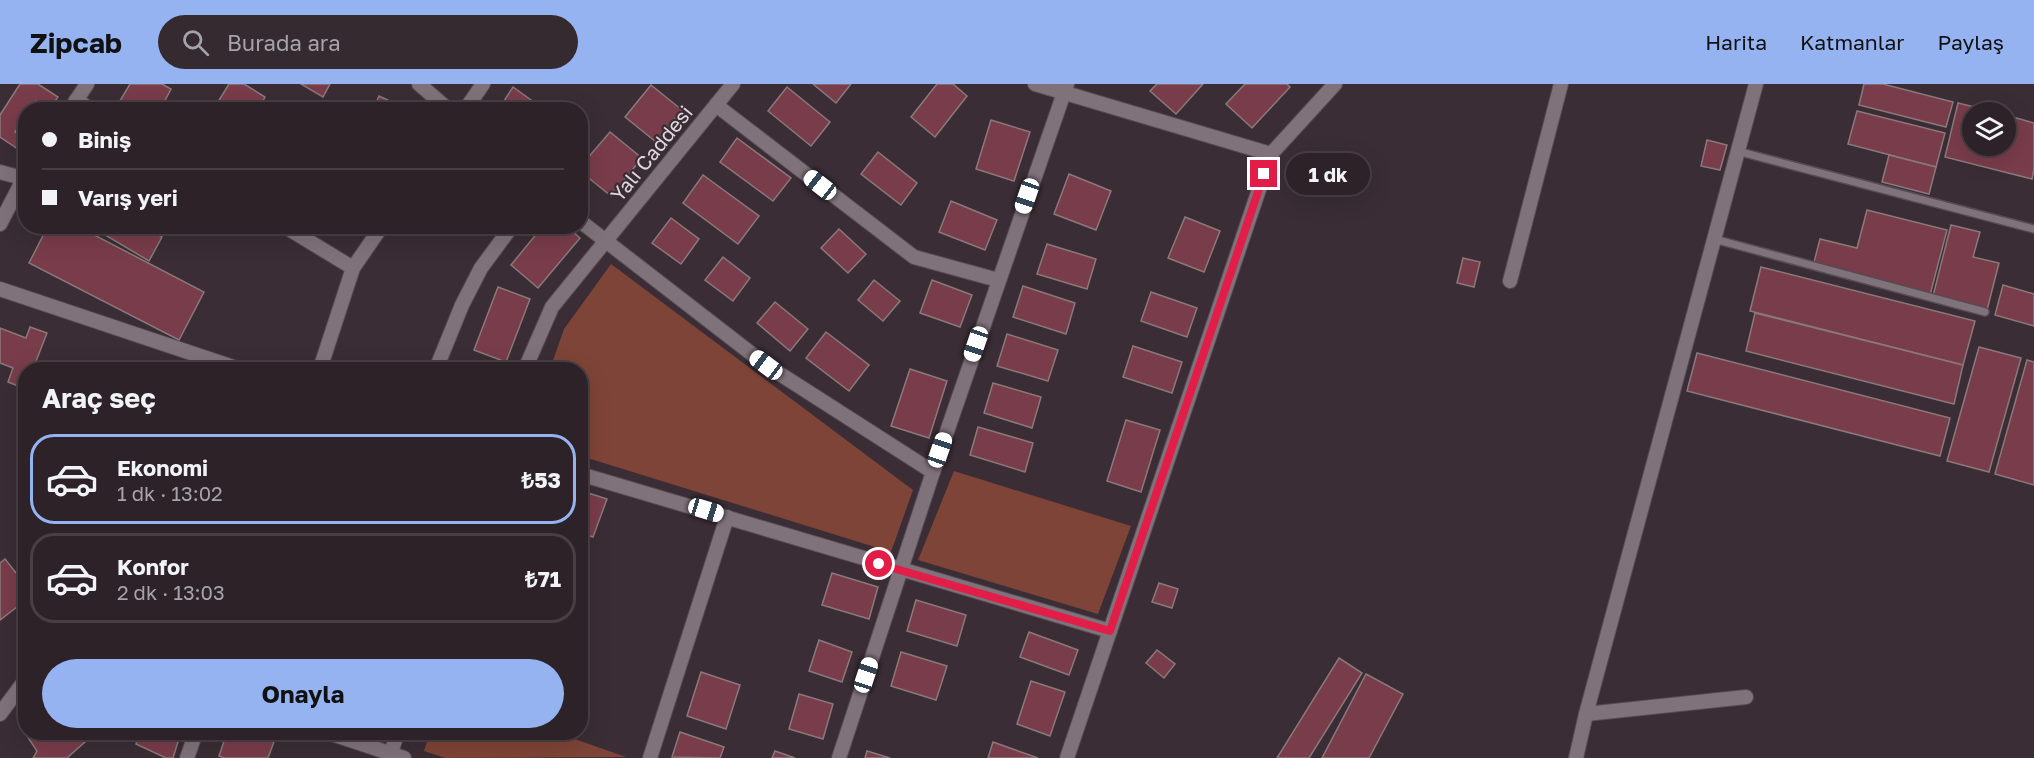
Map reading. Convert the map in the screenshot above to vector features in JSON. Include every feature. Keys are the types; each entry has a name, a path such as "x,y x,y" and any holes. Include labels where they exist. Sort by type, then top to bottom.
{"street":[{"path":"75,102 87,84"},
{"path":"420,84 440,102"},
{"path":"471,102 483,84"},
{"name":"Yalı Caddesi","path":"528,362 552,307 734,84"},
{"path":"1035,84 1065,89 1271,154"},
{"path":"1067,758 1271,154 1335,84"},
{"path":"1510,281 1561,84"},
{"path":"1576,758 1756,84"},
{"path":"839,758 933,471 1065,89"},
{"path":"716,105 914,257 998,280"},
{"path":"0,172 18,175"},
{"path":"0,224 18,188"},
{"path":"588,228 766,365 933,471"},
{"path":"297,234 352,268"},
{"path":"322,362 352,268 376,234"},
{"path":"439,362 462,305 481,268 506,234"},
{"path":"0,289 218,362"},
{"path":"588,476 1110,631"},
{"path":"650,758 727,517"},
{"path":"0,714 18,690"},
{"path":"1586,714 1746,697"},
{"path":"187,758 193,740"},
{"path":"347,740 390,756 404,758"},
{"path":"390,756 395,740"}],"lane":[{"path":"1737,151 2034,229"},
{"path":"1714,238 1985,312"}],"shaded area":[{"path":"611,264 913,490 891,552 588,458 588,362 552,362 564,329"},
{"path":"954,471 1131,526 1098,614 918,560"},
{"path":"427,740 578,740 626,757 445,758 424,751"}],"building":[{"path":"20,84 38,84 58,97 55,102 18,102 18,128 15,132 18,134 18,149 0,137 0,115"},
{"path":"130,84 162,84 171,89 164,102 119,102"},
{"path":"229,84 244,84 265,97 262,102 218,102"},
{"path":"301,84 330,84 323,97"},
{"path":"813,84 851,84 836,103"},
{"path":"937,84 953,84 967,96 935,137 911,117"},
{"path":"1157,84 1203,84 1176,114 1150,91"},
{"path":"1245,84 1287,84 1290,87 1252,128 1226,104"},
{"path":"1864,84 1883,84 1953,102 1946,127 1859,105"},
{"path":"651,85 682,110 656,142 625,117"},
{"path":"513,87 534,102 503,102"},
{"path":"787,87 830,122 811,146 768,111"},
{"path":"379,96 392,102 376,102"},
{"path":"1958,103 1962,104 1962,156 2016,156 2016,118 2034,123 2032,179 1945,157"},
{"path":"1857,111 1945,133 1936,167 1848,144"},
{"path":"991,120 1030,132 1014,181 976,169"},
{"path":"610,132 642,158 611,196 588,177 588,158"},
{"path":"737,138 791,178 773,201 720,162"},
{"path":"1707,140 1727,145 1720,170 1701,166"},
{"path":"878,152 917,183 901,205 861,174"},
{"path":"1889,155 1936,167 1929,194 1882,182"},
{"path":"1069,174 1111,191 1096,230 1054,214"},
{"path":"703,175 759,216 738,244 683,203"},
{"path":"951,201 997,220 985,250 939,232"},
{"path":"1867,210 1947,230 1930,295 1813,266 1820,239 1857,248"},
{"path":"1185,217 1220,231 1204,272 1168,258"},
{"path":"671,218 699,239 681,264 652,243"},
{"path":"1951,225 1980,232 1973,257 1999,263 1987,310 1933,296"},
{"path":"839,229 866,254 848,273 821,248"},
{"path":"44,234 92,234 204,292 179,340 29,263"},
{"path":"103,234 157,234 162,237 149,261"},
{"path":"536,234 575,234 580,238 538,288 511,265"},
{"path":"1047,244 1096,259 1087,289 1037,274"},
{"path":"723,257 750,278 733,301 705,280"},
{"path":"1463,258 1480,262 1474,287 1457,283"},
{"path":"1761,267 1975,321 1963,365 1750,311"},
{"path":"874,280 900,301 883,321 858,300"},
{"path":"932,280 972,295 960,327 920,313"},
{"path":"2003,285 2034,294 2034,326 1995,315"},
{"path":"1023,286 1075,303 1066,334 1013,317"},
{"path":"498,287 530,299 506,362 474,350"},
{"path":"1151,292 1197,308 1187,337 1141,321"},
{"path":"775,302 808,329 790,351 757,323"},
{"path":"1755,313 1963,365 1954,404 1746,351"},
{"path":"30,327 47,333 36,362 18,362 18,386 8,382 13,368 0,363 0,328 26,338"},
{"path":"826,332 869,365 849,391 806,358"},
{"path":"1007,334 1058,350 1048,381 997,366"},
{"path":"1133,346 1182,362 1172,393 1123,377"},
{"path":"1979,347 2021,358 1989,472 1947,461"},
{"path":"1697,353 1950,418 1940,456 1687,391"},
{"path":"2027,360 2034,362 2034,485 1995,474"},
{"path":"910,369 947,381 929,438 891,426"},
{"path":"993,383 1041,397 1032,428 984,413"},
{"path":"1126,420 1160,430 1141,492 1107,481"},
{"path":"978,427 1033,443 1025,472 970,455"},
{"path":"588,493 607,499 593,537 588,535"},
{"path":"5,559 18,575 18,607 0,620 0,563"},
{"path":"832,573 878,587 869,619 822,605"},
{"path":"1159,583 1178,589 1172,608 1152,602"},
{"path":"916,600 966,615 957,646 907,631"},
{"path":"1029,632 1078,650 1069,675 1020,657"},
{"path":"819,640 852,652 842,682 809,671"},
{"path":"1157,650 1175,664 1164,678 1146,663"},
{"path":"901,652 947,666 936,700 891,686"},
{"path":"1339,658 1362,673 1309,758 1277,758"},
{"path":"701,672 740,685 726,729 687,716"},
{"path":"1366,674 1403,694 1369,758 1322,758"},
{"path":"1031,681 1065,692 1050,736 1017,724"},
{"path":"799,694 833,704 823,739 789,729"},
{"path":"680,732 724,747 720,758 672,757"},
{"path":"30,740 86,741 67,758 33,758 37,751"},
{"path":"137,740 179,740 173,758 166,758 136,744"},
{"path":"224,740 275,740 268,758 219,756"},
{"path":"993,742 1038,758 988,758"},
{"path":"775,751 795,758 772,758"},
{"path":"867,751 890,758 865,758"}],"route":[{"path":"879,564 1110,631 1264,174"}]}
